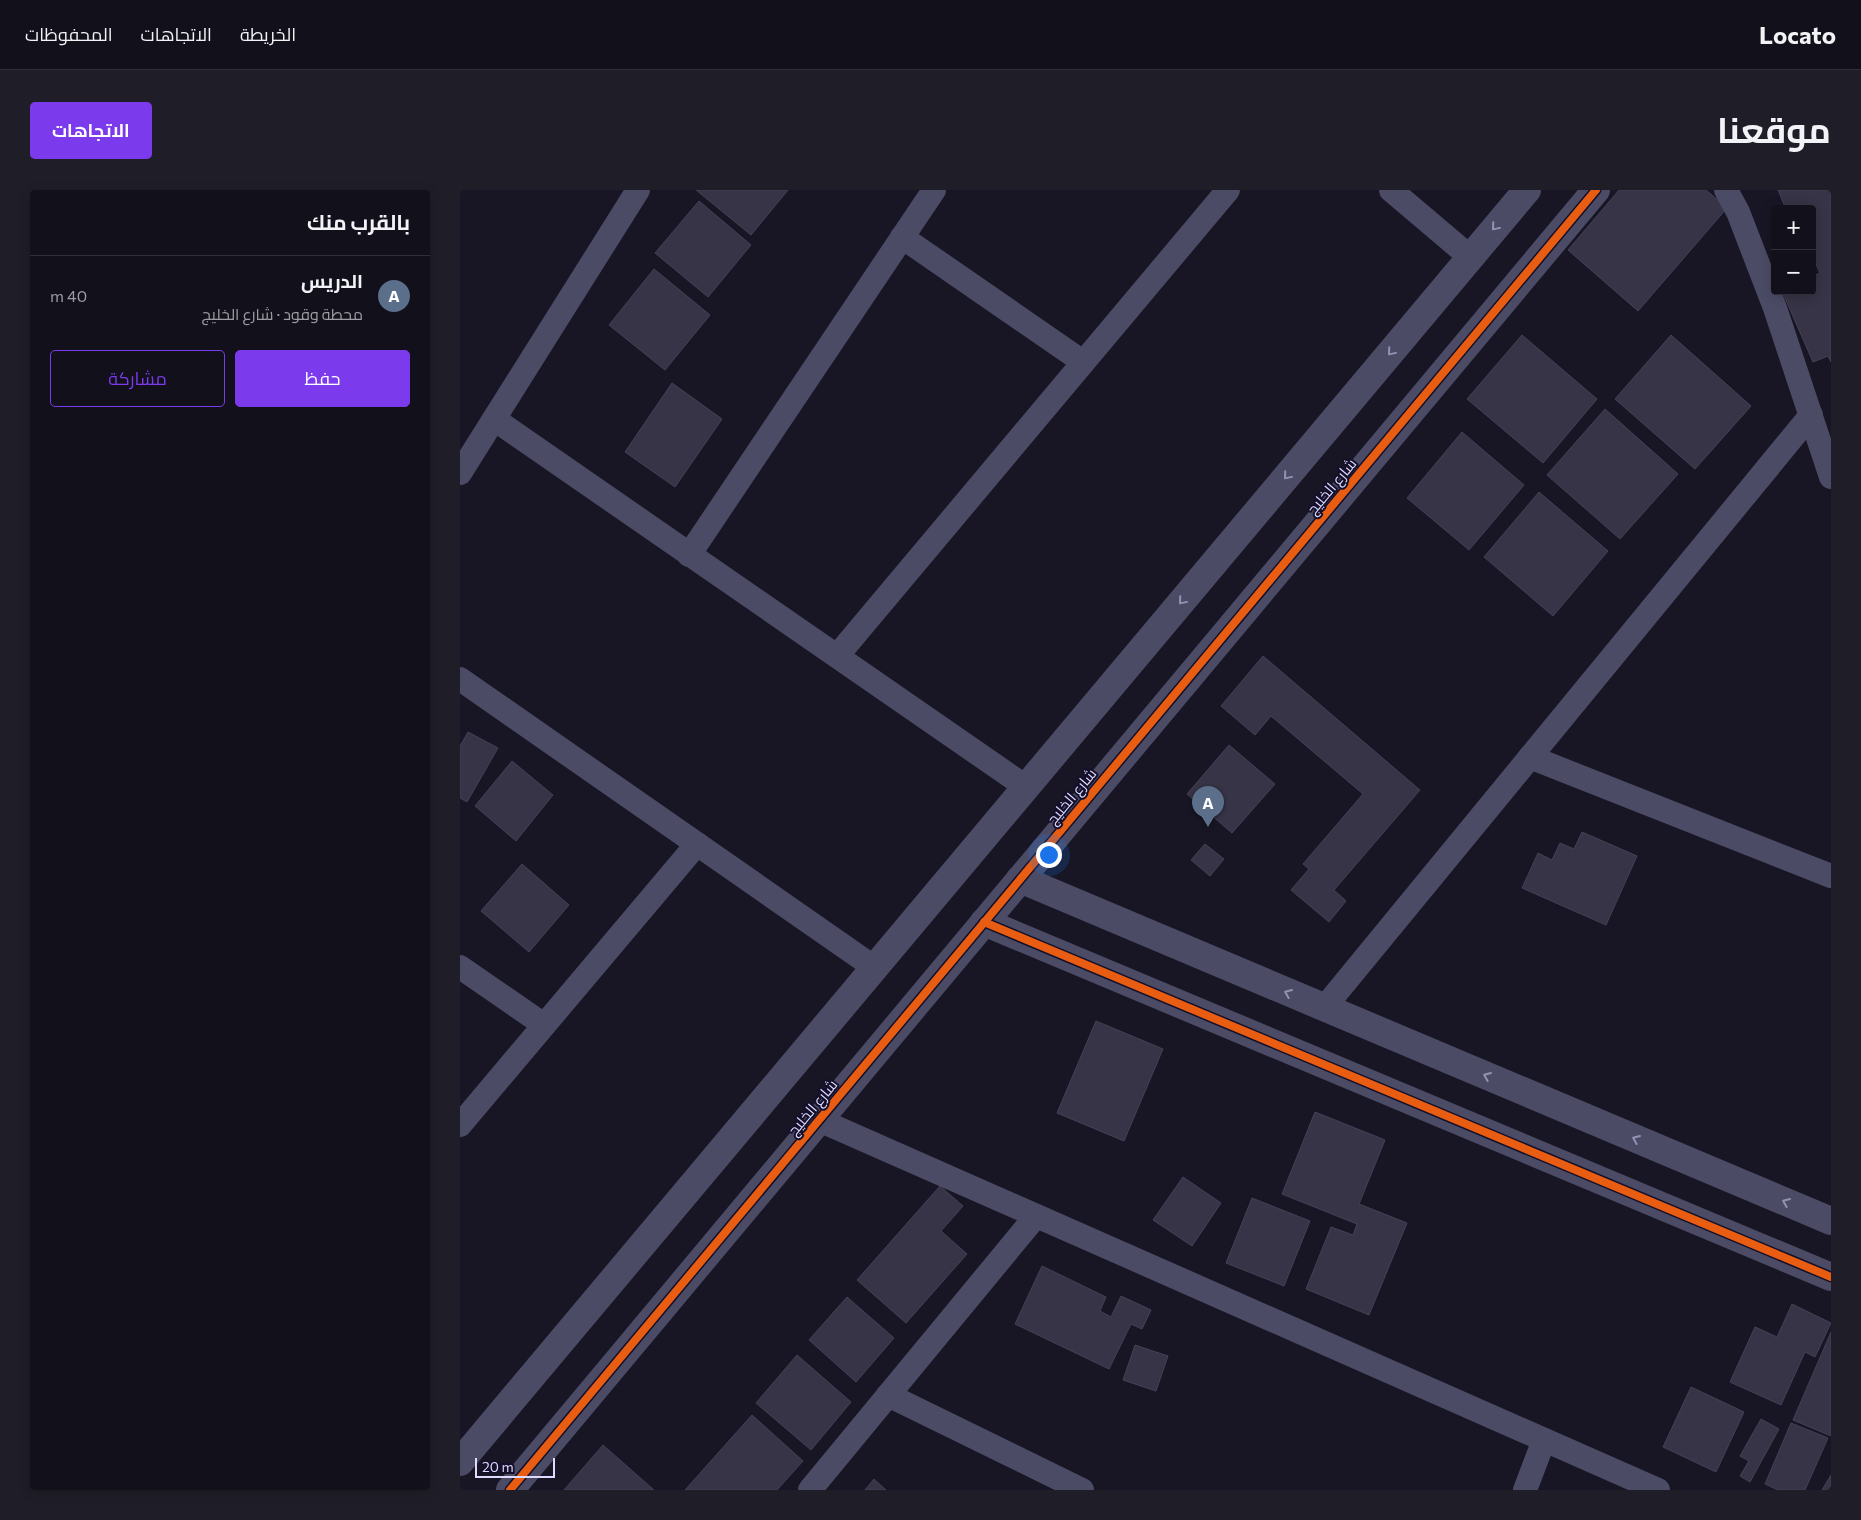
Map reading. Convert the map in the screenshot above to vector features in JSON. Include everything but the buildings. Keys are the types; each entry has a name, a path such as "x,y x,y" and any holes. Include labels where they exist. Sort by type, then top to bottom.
{"street":[{"path":"460,474 638,190"},
{"path":"689,555 934,190"},
{"path":"837,656 1228,190"},
{"path":"1391,190 1470,257"},
{"path":"460,1462 1527,190"},
{"name":"شارع الخليج","path":"510,1490 1596,190"},
{"path":"1726,190 1738,212 1775,308 1831,477"},
{"path":"902,237 1083,362"},
{"path":"1324,1008 1811,415"},
{"path":"494,419 1026,787"},
{"path":"460,679 875,968"},
{"path":"1530,757 1831,876"},
{"path":"460,1125 697,844"},
{"path":"1020,879 1831,1221"},
{"path":"984,922 1831,1277"},
{"path":"460,967 544,1025"},
{"path":"819,1120 1658,1490"},
{"path":"810,1490 1036,1216"},
{"path":"888,1395 1078,1489"},
{"path":"1526,1490 1544,1440"}],"cycle path":[{"path":"510,1490 1596,190"},
{"path":"984,922 1831,1277"}],"place":[{"name":"الدريس","path":"1208,827"}]}
